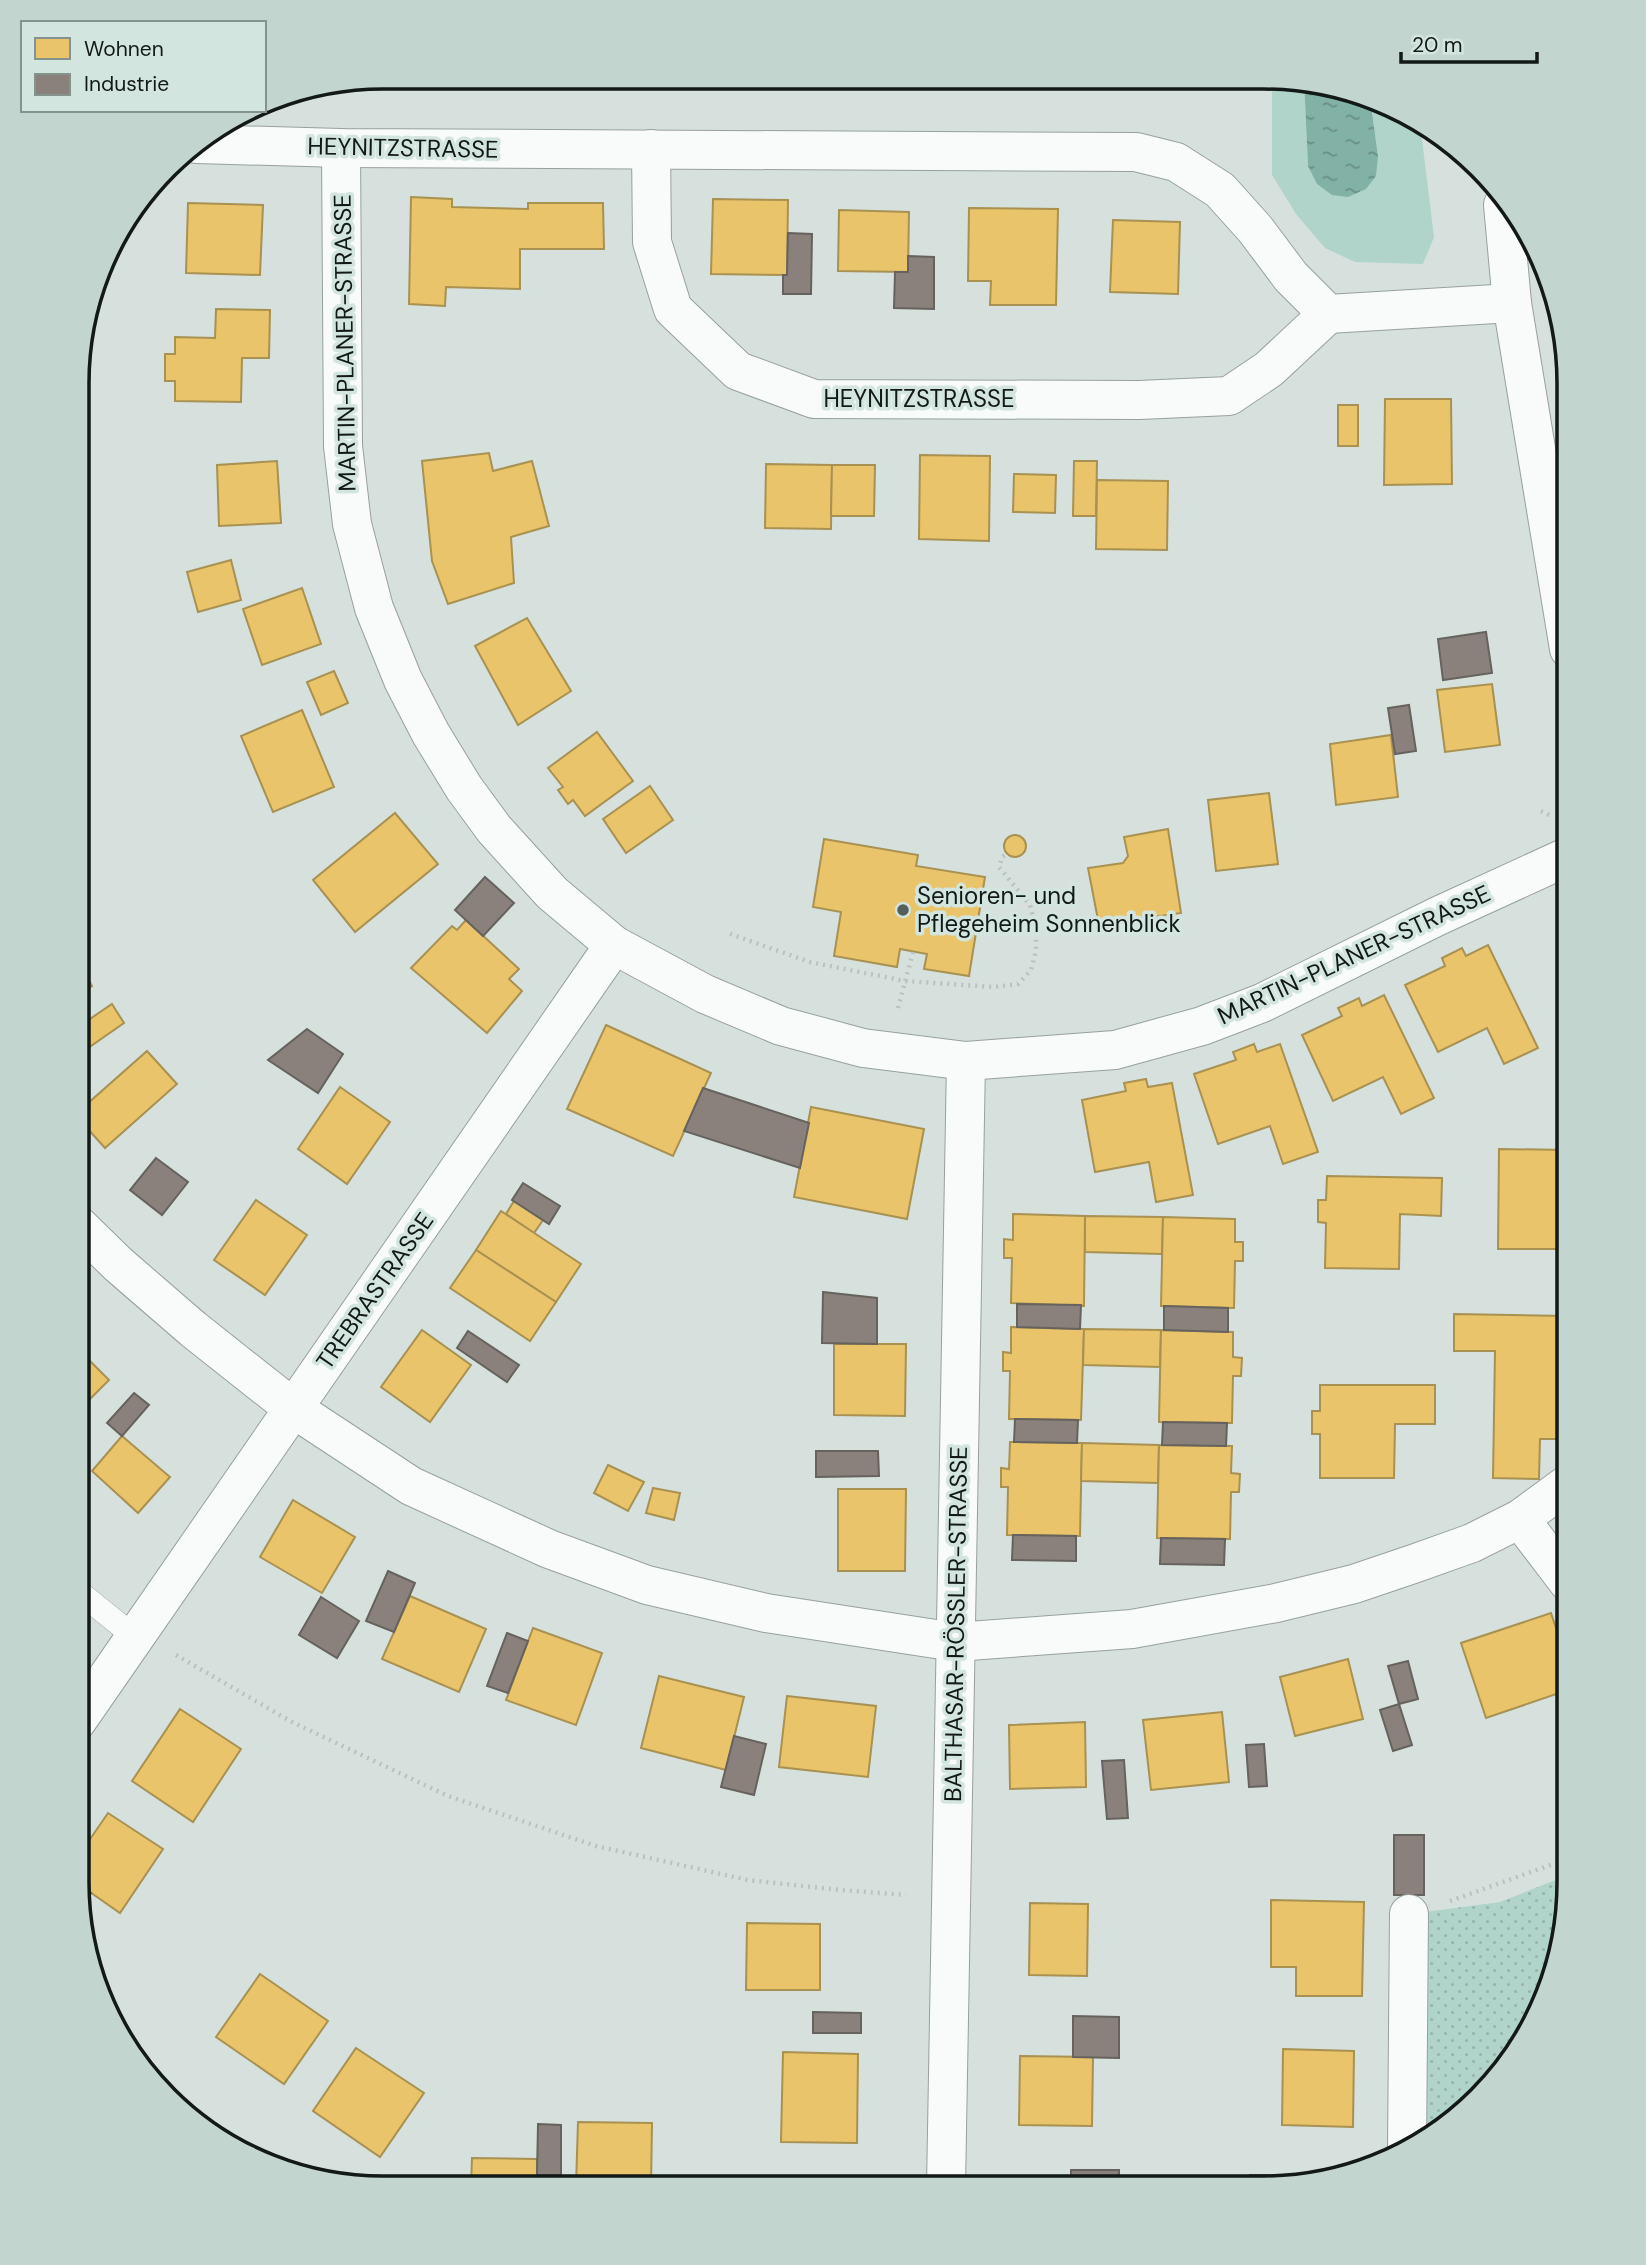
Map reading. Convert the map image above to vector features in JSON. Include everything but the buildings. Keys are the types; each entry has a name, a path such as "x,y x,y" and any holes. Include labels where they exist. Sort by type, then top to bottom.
{"street":[{"name":"HEYNITZSTRASSE","path":"212,144 341,148 651,149 1136,152 1176,162 1220,190 1255,229 1291,277 1328,314 1269,369 1229,396 1139,400 814,399 738,371 673,309 652,242 651,149"},
{"name":"MARTIN-PLANER-STRASSE","path":"341,148 343,446 352,524 374,608 403,680 431,734 464,788 494,829 552,893 614,945 705,993 780,1026 863,1048 966,1061 1115,1050 1202,1026 1262,1003 1438,916 1557,861"},
{"path":"1504,216 1512,303 1557,576"},
{"path":"1328,314 1512,303"},
{"name":"TREBRASTRASSE","path":"89,1704 614,945"},
{"name":"BALTHASAR-RÖSSLER-STRASSE","path":"946,2176 966,1061"},
{"path":"89,1236 193,1329 294,1409 411,1486 549,1549 647,1585 766,1612 955,1642 1132,1629 1276,1603 1354,1584 1472,1543 1520,1519 1557,1492"},
{"path":"1520,1519 1557,1567"},
{"path":"1407,2138 1409,1914"}],"lane":[{"path":"89,1599 138,1635"}],"path":[{"path":"730,934 810,962 905,981 994,987 1018,984 1031,970 1036,951 1036,929 1031,905 999,867 1002,857 1007,854"},
{"path":"897,1011 913,951"},
{"path":"138,1635 292,1722 448,1796 596,1846 748,1880 906,1895"},
{"path":"1409,1914 1557,1863"}],"shaded area":[{"path":"1272,89 1305,92 1308,166 1378,156 1372,110 1410,129 1422,136 1434,237 1423,264 1355,262 1325,248 1296,214 1272,175"},
{"path":"1557,1879 1551,1940 1541,1977 1517,2029 1496,2061 1457,2103 1419,2130 1425,1912 1500,1902"}],"water":[{"path":"1305,92 1339,99 1372,110 1378,156 1376,176 1366,189 1348,197 1332,195 1317,184 1308,166"}],"place":[{"name":"Senioren- und Pflegeheim Sonnenblick","path":"903,910"}]}
